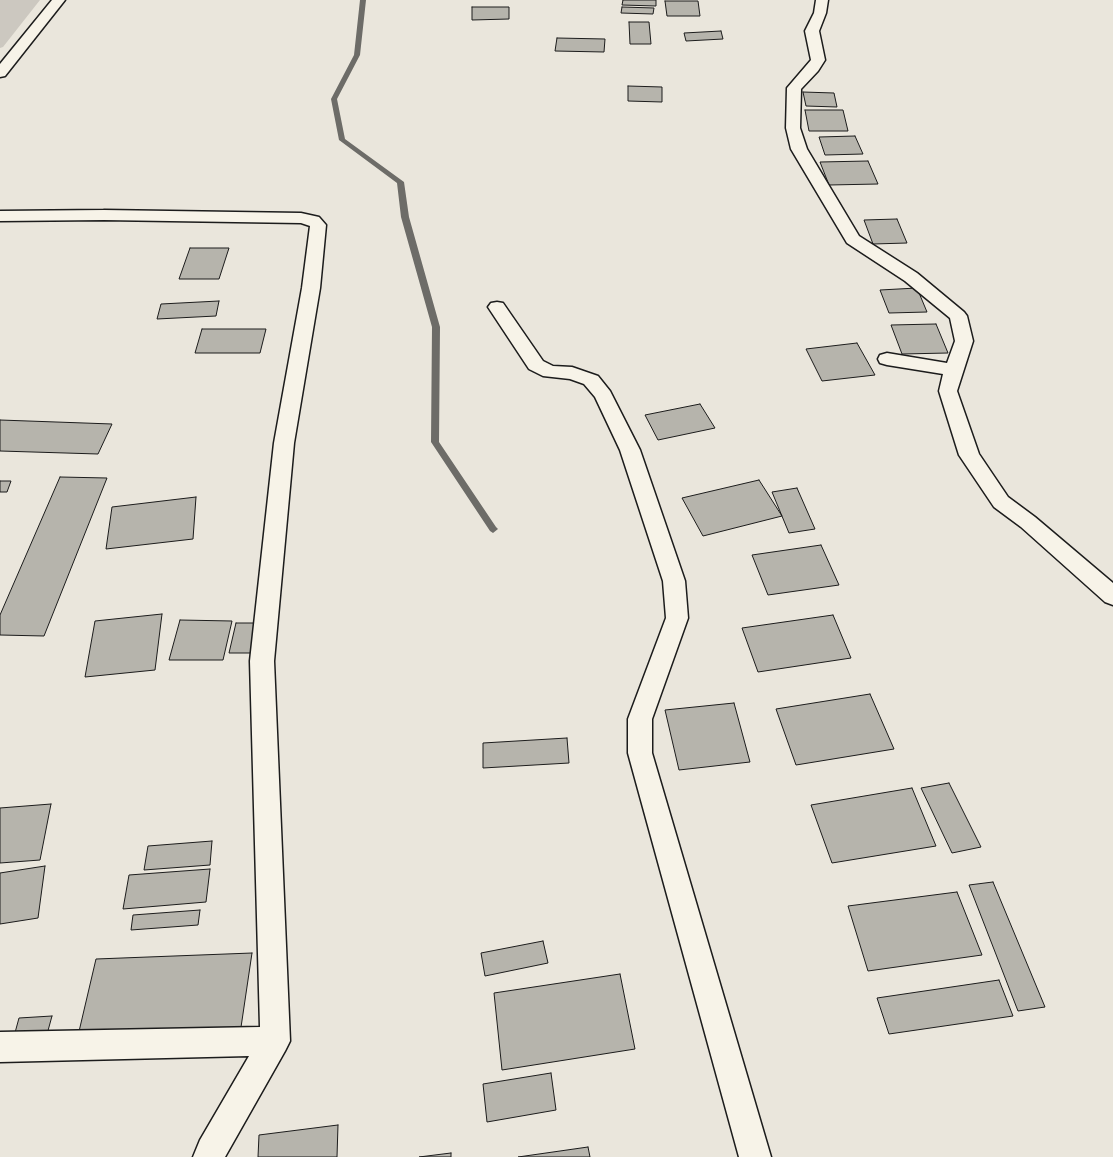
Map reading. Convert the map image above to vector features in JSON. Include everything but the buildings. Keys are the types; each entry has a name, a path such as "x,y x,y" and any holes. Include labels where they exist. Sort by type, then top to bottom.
{"main road":[{"path":"0,73 60,0"},
{"path":"822,0 820,13 812,32 818,60 813,68 794,88 793,128 799,149 852,239 912,277 958,316 964,341 948,391 969,455 1001,502 1028,522 1113,596"},
{"path":"0,216 104,215 301,218 312,220 318,225 311,288 284,443 262,661 275,1041 211,1151 209,1157"},
{"path":"497,307 536,365 550,372 572,373 591,380 603,395 630,450 674,581 677,618 640,719 640,753 755,1157"},
{"path":"887,359 954,370"},
{"path":"0,1047 275,1041"}],"shaded area":[{"path":"0,0 40,0 3,47 0,48"}],"waterway":[{"path":"363,0 357,55 334,99 342,140 400,182 405,217 436,327 435,442 493,529"}]}
